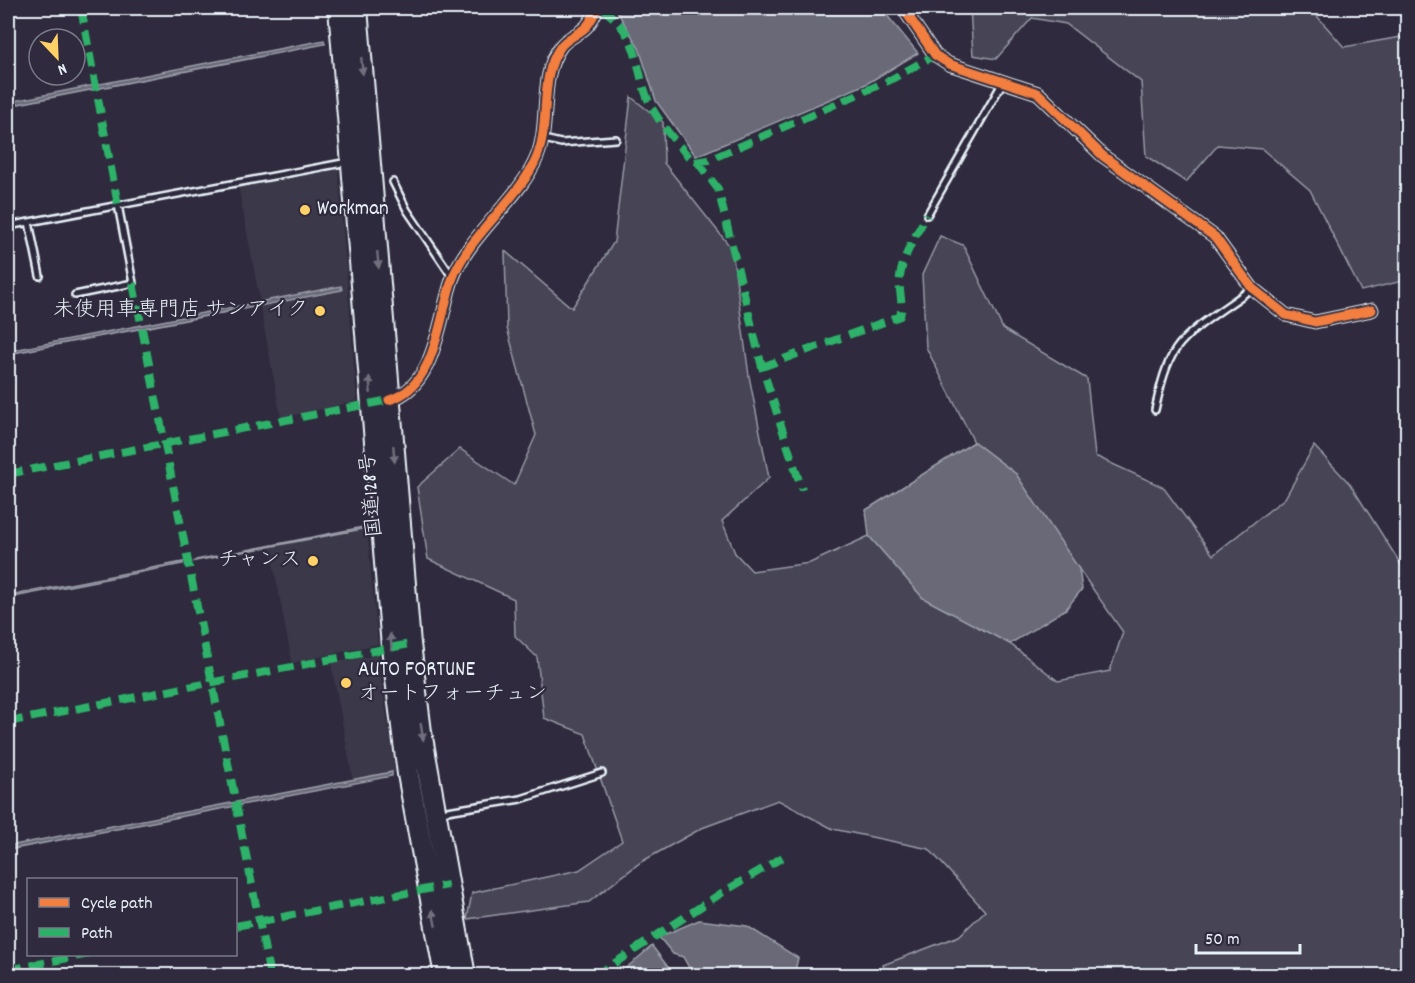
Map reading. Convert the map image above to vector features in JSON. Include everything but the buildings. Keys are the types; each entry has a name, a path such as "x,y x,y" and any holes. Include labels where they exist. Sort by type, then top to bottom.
{"highway":[{"name":"国道128号","path":"339,8 361,160 389,400 410,644 435,813 465,975"},
{"name":"国道128号","path":"357,8 361,160 386,592 402,733 445,975"}],"street":[{"path":"389,400 412,387 428,362 453,278 478,238 531,169 544,139 550,74 561,46 587,26 598,8"},
{"path":"903,8 935,55 949,64 1004,80 1038,93 1103,156 1215,237 1252,288 1286,315 1315,322 1372,310"}],"lane":[{"path":"927,215 1004,80"},
{"path":"544,139 561,143 616,139"},
{"path":"8,226 361,160"},
{"path":"393,182 407,210 453,278"},
{"path":"75,296 133,283 118,205"},
{"path":"29,222 40,276"},
{"path":"1155,410 1162,378 1177,348 1196,329 1252,288"},
{"path":"416,816 521,799 602,773"}],"shaded area":[{"path":"970,8 1310,8 1344,47 1407,36 1407,280 1361,291 1310,190 1262,149 1218,145 1186,182 1146,156 1141,82 1066,24 1032,18 996,59 973,55"},
{"path":"631,97 663,122 664,163 732,249 749,376 769,478 722,521 735,553 752,571 810,563 869,536 923,598 1010,644 1058,681 1110,671 1123,632 1043,518 1016,474 974,442 926,347 922,275 940,236 963,245 1003,329 1087,379 1095,456 1163,487 1213,555 1285,498 1314,446 1350,484 1407,574 1407,975 887,975 883,965 959,936 985,911 929,849 833,829 778,800 702,828 641,862 589,902 467,919 472,893 579,870 622,841 585,734 544,718 537,657 515,636 514,599 428,559 417,487 460,449 514,485 536,435 507,328 505,251 572,308 614,242"},
{"path":"338,168 357,401 281,418 260,306 343,289 341,286 260,302 238,185"},
{"path":"367,527 378,644 292,663 270,547"},
{"path":"378,655 395,772 353,780 331,663"}],"water":[{"path":"615,8 881,8 918,53 866,84 696,156 656,101 639,48"},
{"path":"324,40 325,44 8,106 8,102"},
{"path":"341,286 342,290 8,354 8,351"},
{"path":"974,442 1016,474 1079,569 1082,589 1066,609 1010,644 923,598 869,536 866,510"},
{"path":"363,527 362,529 195,561 196,560"},
{"path":"183,562 183,564 8,598 8,596"},
{"path":"392,772 392,776 8,850 8,846"},
{"path":"699,920 747,926 798,958 794,975 685,975 692,973 683,957 673,954 659,937"},
{"path":"652,946 674,975 618,975"}],"marked path":[{"path":"81,8 118,205"},
{"path":"602,8 624,30 630,41 652,109 694,162 709,160 890,80 935,55"},
{"path":"697,161 718,189 762,367 802,490"},
{"path":"762,367 900,316 900,282 904,261 927,215"},
{"path":"133,283 270,976"},
{"path":"8,474 389,400"},
{"path":"8,722 410,644"},
{"path":"595,976 720,894 788,854"},
{"path":"237,926 448,885"},
{"path":"8,970 79,956"}],"cycle path":[{"path":"389,400 405,393 417,381 433,349 447,296 459,264 469,248 529,173 541,144 547,86 554,58 564,43 588,25 598,8"},
{"path":"903,8 935,55 949,64 1038,93 1103,156 1215,237 1252,288 1286,315 1315,322 1372,310"}],"place":[{"name":"Workman","path":"305,210"},
{"name":"未使用車専門店 サンアイク","path":"320,311"},
{"name":"チャンス","path":"313,561"},
{"name":"AUTO FORTUNE オートフォーチュン","path":"346,683"}]}
